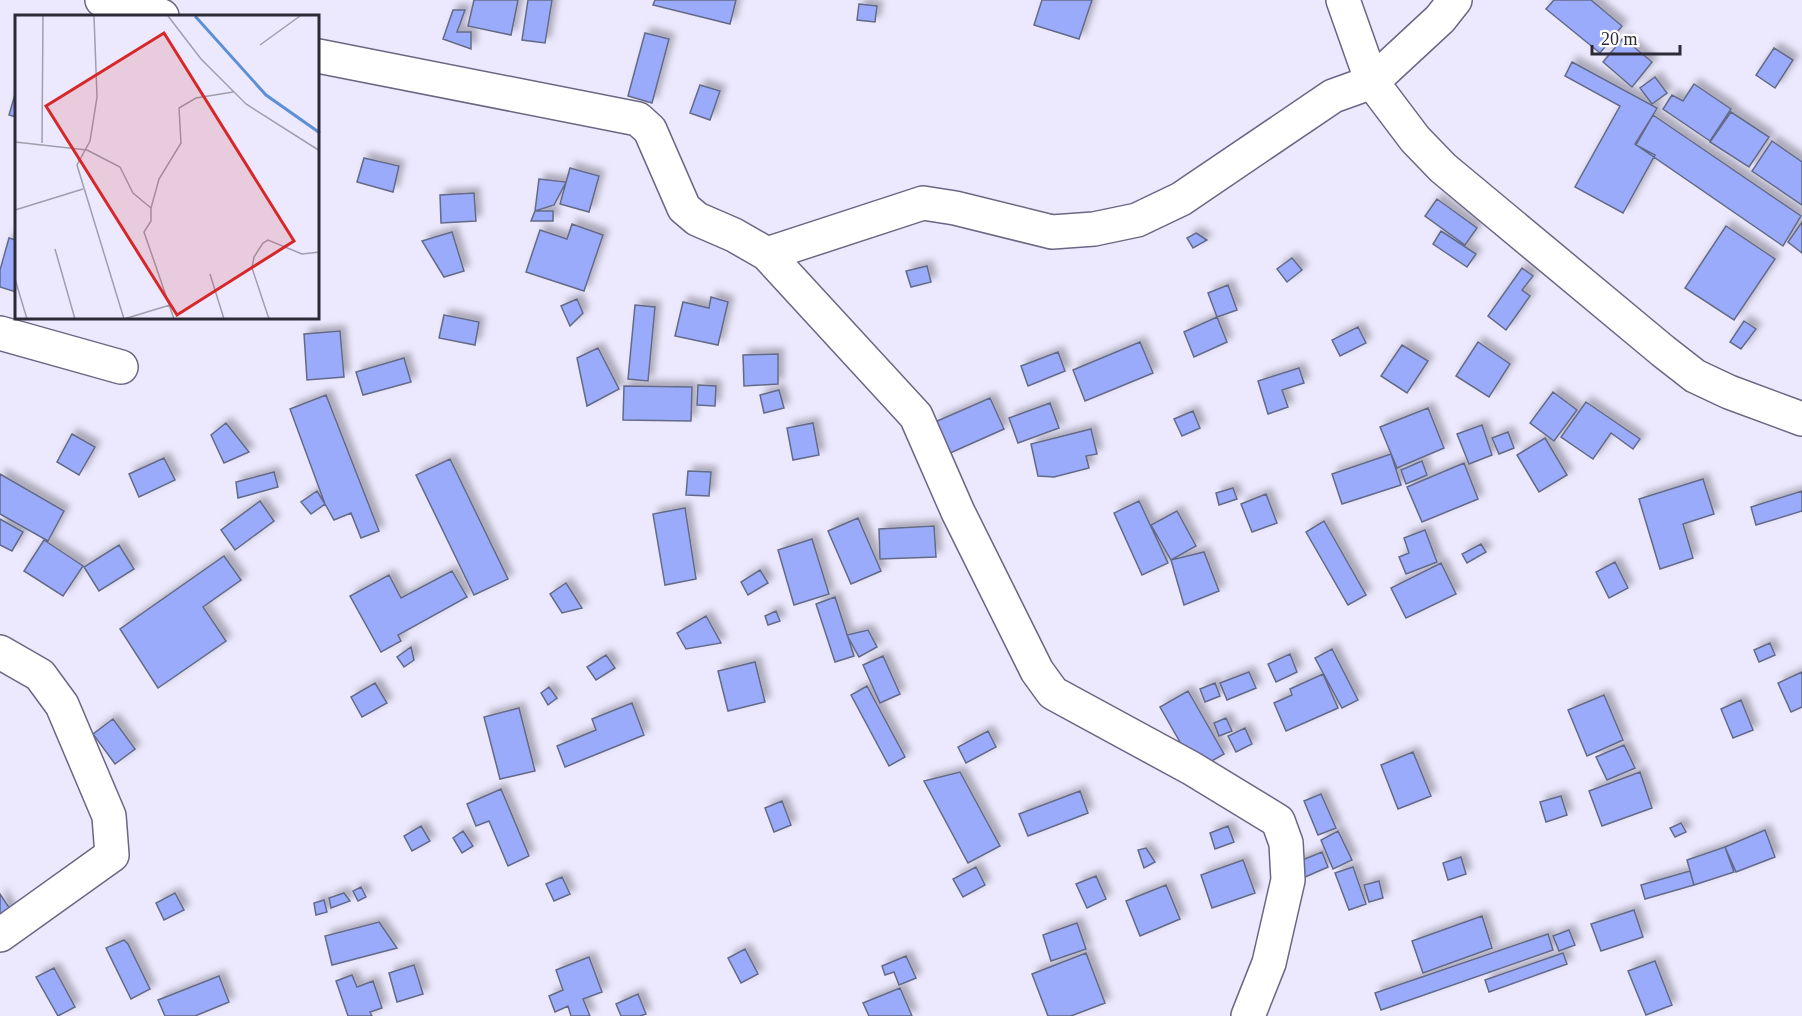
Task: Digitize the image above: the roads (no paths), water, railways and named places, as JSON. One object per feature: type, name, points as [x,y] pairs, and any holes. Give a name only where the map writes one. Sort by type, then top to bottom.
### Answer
[{"type":"street","points":[[102,0],[158,15]]},
{"type":"street","points":[[1343,0],[1372,82],[1415,140],[1443,168],[1695,376],[1720,388],[1802,419]]},
{"type":"street","points":[[767,254],[923,203],[955,207],[1052,232],[1094,229],[1137,220],[1181,199],[1333,96],[1372,82],[1440,19],[1455,0]]},
{"type":"street","points":[[320,56],[638,119],[650,130],[684,208],[697,219],[734,235],[767,254],[916,416],[958,512],[1037,671],[1053,693],[1191,768],[1278,821],[1287,843],[1288,880],[1269,963],[1248,1016]]},
{"type":"street","points":[[0,333],[121,367]]},
{"type":"street","points":[[0,652],[40,675],[62,705],[110,816],[112,855],[0,935]]}]
